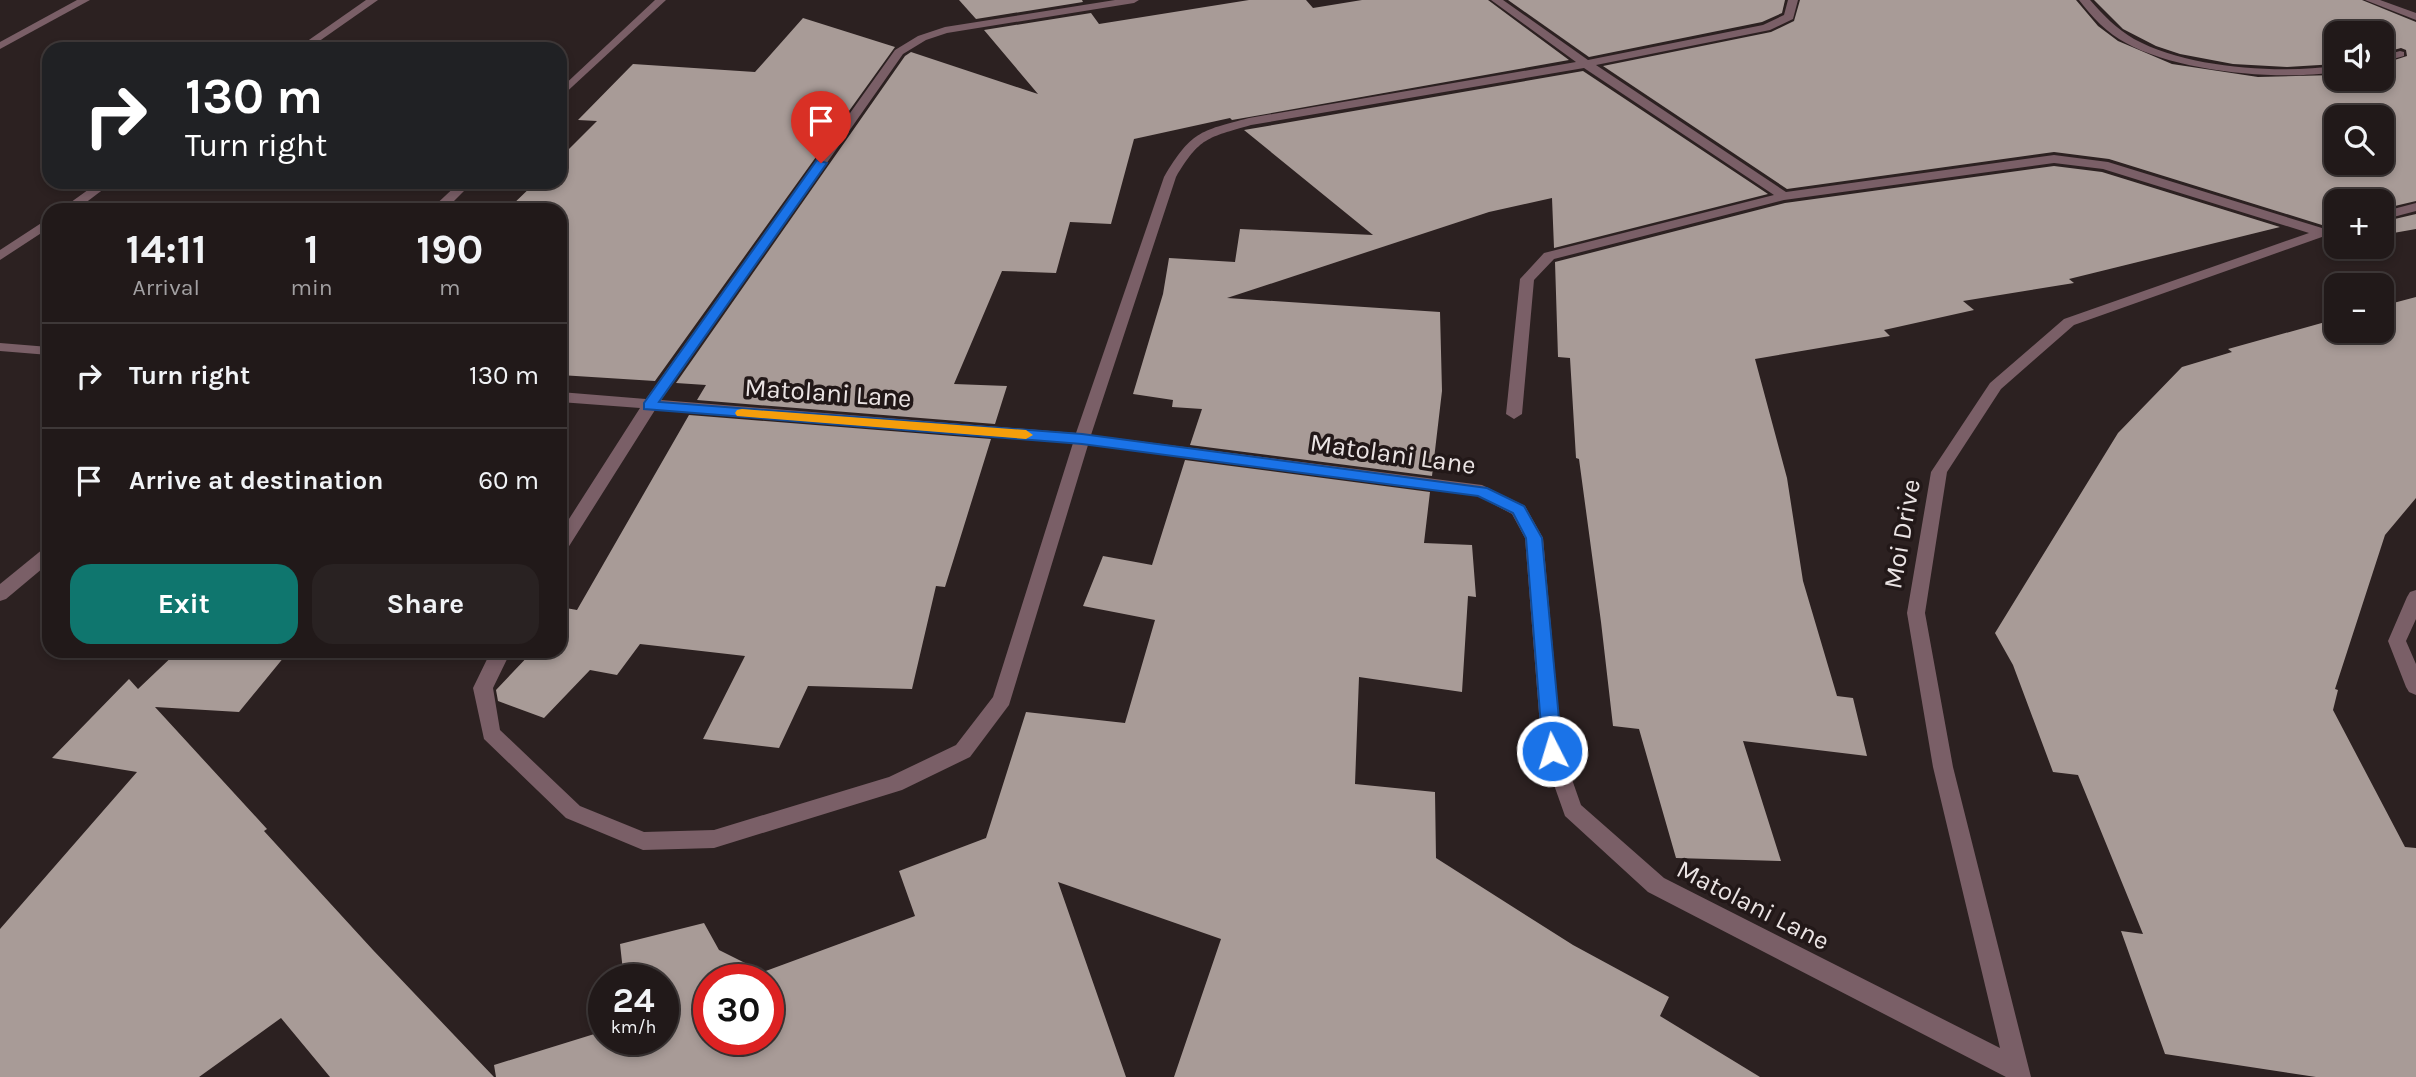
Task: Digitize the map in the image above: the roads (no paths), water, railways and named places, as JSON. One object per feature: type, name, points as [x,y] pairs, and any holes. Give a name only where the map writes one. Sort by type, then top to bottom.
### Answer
[{"type":"street","points":[[0,46],[85,0]]},
{"type":"street","points":[[311,42],[373,0]]},
{"type":"street","points":[[567,88],[661,0]]},
{"type":"street","points":[[567,536],[649,406],[900,52],[922,38],[945,30],[1134,0]]},
{"type":"street","points":[[1496,0],[1586,64],[1784,196]]},
{"type":"street","points":[[498,658],[483,688],[491,733],[573,812],[643,841],[714,839],[895,784],[963,751],[1002,700],[1082,439],[1170,177],[1188,147],[1208,134],[1249,122],[1586,64],[1766,28],[1789,17],[1793,0]]},
{"type":"street","points":[[2084,0],[2108,27],[2138,45],[2192,61],[2281,72],[2324,70]]},
{"type":"street","points":[[2370,0],[2416,17]]},
{"type":"street","points":[[2394,56],[2400,54]]},
{"type":"street","points":[[1514,414],[1527,279],[1549,256],[1784,196],[2054,159],[2104,165],[2324,229]]},
{"type":"street","points":[[77,203],[97,189]]},
{"type":"street","points":[[444,203],[460,189]]},
{"type":"street","points":[[2394,213],[2416,207]]},
{"type":"street","points":[[0,256],[42,227]]},
{"type":"street","name":"Moi Drive","points":[[2017,1073],[1944,767],[1916,613],[1939,472],[1995,386],[2069,322],[2324,231]]},
{"type":"street","points":[[0,347],[42,350]]},
{"type":"street","name":"Matolani Lane","points":[[567,398],[1082,439],[1482,491],[1519,510],[1534,538],[1552,751],[1572,810],[1656,886],[2017,1073]]},
{"type":"street","points":[[0,594],[42,558]]},
{"type":"street","points":[[2416,597],[2398,640],[2416,687]]}]
